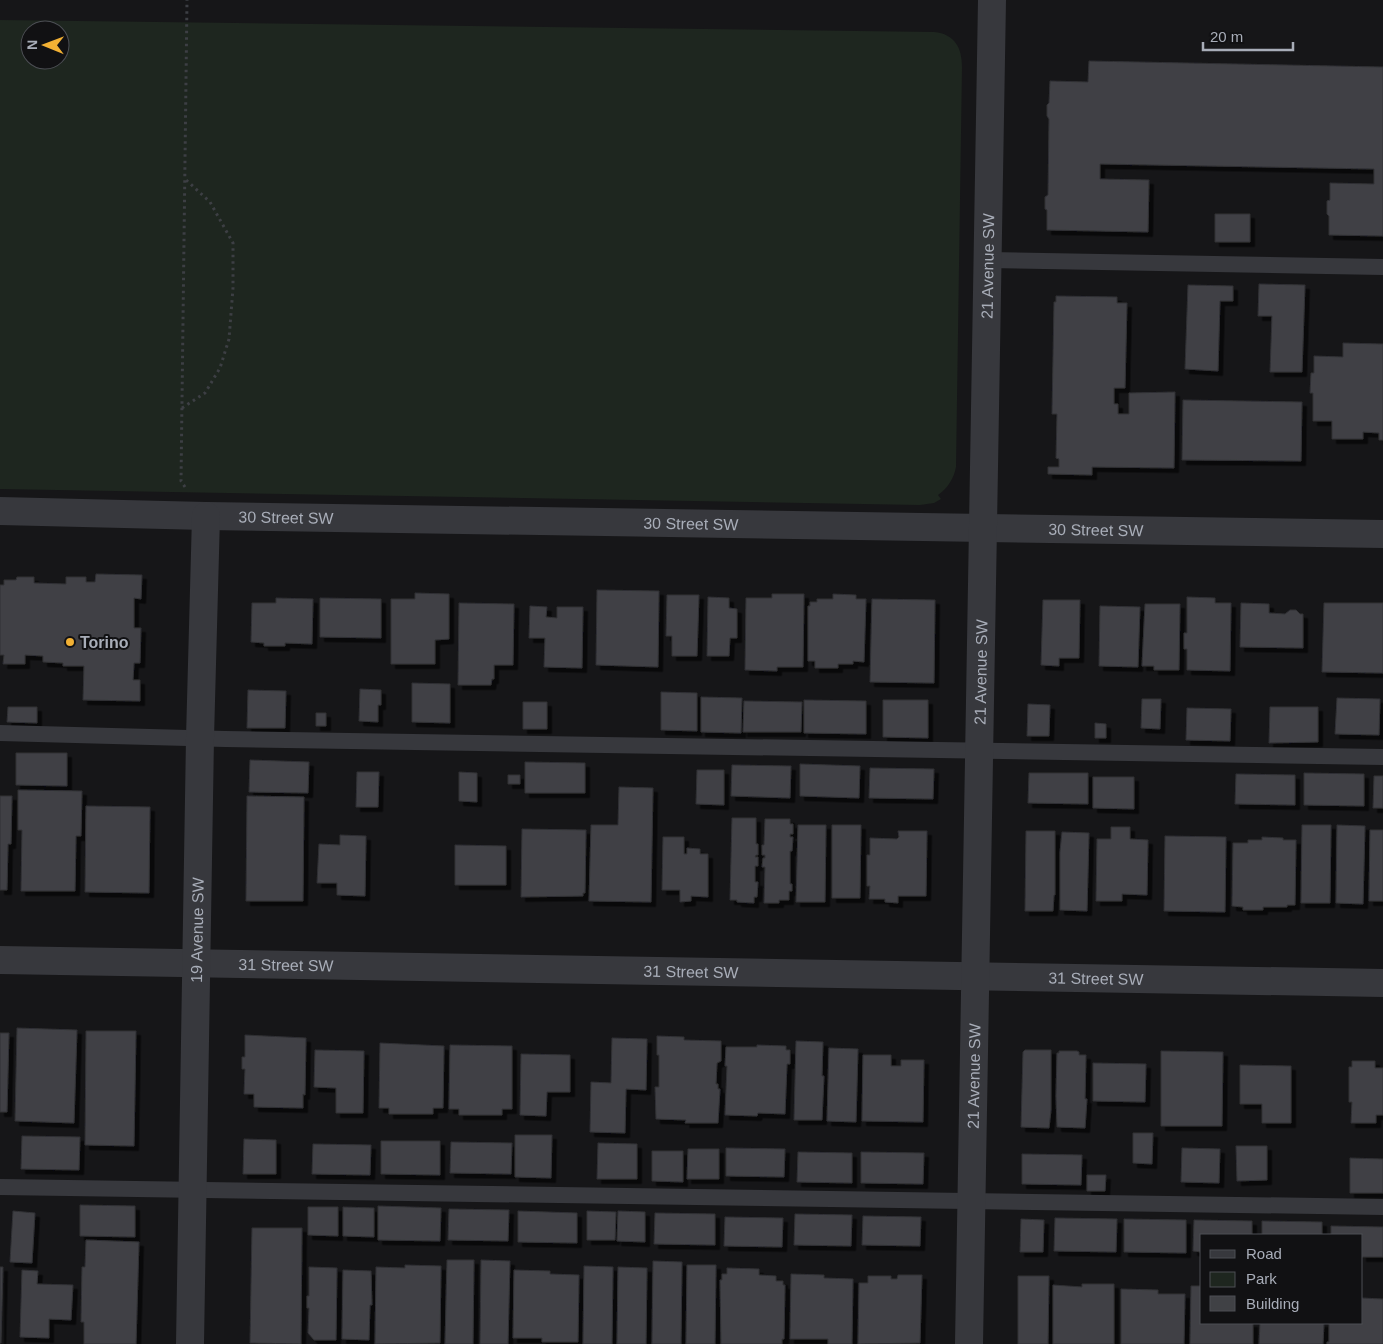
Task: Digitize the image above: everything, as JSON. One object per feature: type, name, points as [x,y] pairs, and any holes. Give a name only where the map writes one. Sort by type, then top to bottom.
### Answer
[{"type":"street","name":"21 Avenue SW","points":[[969,1344],[992,0]]},
{"type":"street","name":"30 Street SW","points":[[0,511],[206,516],[1383,534]]},
{"type":"street","name":"19 Avenue SW","points":[[190,1344],[200,738],[206,516]]},
{"type":"street","name":"31 Street SW","points":[[0,960],[1383,983]]},
{"type":"lane","points":[[988,260],[1383,267]]},
{"type":"lane","points":[[0,733],[200,738],[1383,757]]},
{"type":"lane","points":[[0,1187],[1383,1207]]},
{"type":"path","points":[[186,0],[181,481],[206,516]]},
{"type":"path","points":[[181,408],[205,393],[220,368],[229,339],[233,288],[233,243],[210,202],[184,178]]},
{"type":"green space","points":[[0,20],[20,20],[20,70],[70,70],[70,21],[934,32],[947,36],[956,43],[962,60],[956,467],[950,482],[938,495],[941,499],[934,503],[920,505],[0,489]]},
{"type":"building","points":[[1089,61],[1383,67],[1383,236],[1329,235],[1327,201],[1330,200],[1330,183],[1374,184],[1374,169],[1100,164],[1100,179],[1149,180],[1148,232],[1047,230],[1045,197],[1048,195],[1049,119],[1047,116],[1047,105],[1049,103],[1050,81],[1088,82]]},
{"type":"building","points":[[1215,214],[1250,214],[1250,242],[1215,242]]},
{"type":"building","points":[[1259,284],[1305,285],[1302,372],[1270,372],[1272,316],[1258,316]]},
{"type":"building","points":[[1188,285],[1233,286],[1233,301],[1220,301],[1218,371],[1185,369]]},
{"type":"building","points":[[1056,296],[1117,297],[1117,303],[1127,303],[1125,388],[1114,388],[1114,404],[1118,404],[1118,414],[1129,414],[1129,393],[1175,392],[1174,468],[1092,467],[1092,475],[1048,474],[1048,467],[1059,467],[1059,459],[1056,458],[1057,414],[1052,414],[1054,302],[1056,302]]},
{"type":"building","points":[[1343,343],[1383,344],[1383,440],[1379,440],[1379,433],[1363,432],[1363,439],[1332,439],[1332,421],[1313,421],[1313,393],[1310,393],[1311,373],[1314,373],[1314,356],[1343,357]]},
{"type":"building","points":[[1183,400],[1302,402],[1301,461],[1182,460]]},
{"type":"building","name":"Torino","points":[[96,574],[142,575],[141,599],[134,598],[134,628],[141,628],[140,663],[134,663],[133,680],[140,680],[140,701],[83,700],[84,666],[63,666],[63,663],[43,662],[43,656],[25,655],[25,664],[3,664],[4,655],[0,655],[0,585],[4,585],[4,580],[16,580],[17,577],[34,577],[34,583],[66,584],[66,577],[86,577],[86,582],[95,582]]},
{"type":"building","points":[[597,590],[659,591],[658,667],[596,665]]},
{"type":"building","points":[[415,593],[449,594],[449,639],[435,640],[435,664],[391,664],[391,599],[415,599]]},
{"type":"building","points":[[772,594],[804,594],[803,667],[777,667],[777,671],[745,670],[746,598],[772,598]]},
{"type":"building","points":[[833,594],[856,595],[856,599],[866,599],[864,662],[853,661],[853,664],[838,664],[838,668],[815,668],[815,661],[808,661],[808,606],[810,606],[810,602],[817,602],[817,599],[833,599]]},
{"type":"building","points":[[667,595],[699,595],[697,656],[672,656],[672,636],[666,636]]},
{"type":"building","points":[[708,597],[729,598],[729,608],[737,609],[737,638],[730,638],[729,656],[707,656]]},
{"type":"building","points":[[1187,597],[1215,598],[1215,603],[1231,603],[1230,671],[1187,670],[1187,649],[1184,649],[1184,633],[1187,633]]},
{"type":"building","points":[[276,598],[313,599],[312,644],[285,643],[285,646],[264,646],[264,643],[251,642],[252,603],[276,603]]},
{"type":"building","points":[[320,598],[381,599],[381,638],[320,637]]},
{"type":"building","points":[[872,599],[935,600],[934,683],[870,682]]},
{"type":"building","points":[[1043,600],[1080,600],[1079,658],[1059,658],[1059,666],[1041,665]]},
{"type":"building","points":[[459,603],[514,604],[513,665],[494,665],[494,679],[492,679],[491,685],[458,685]]},
{"type":"building","points":[[1241,603],[1269,604],[1269,613],[1285,614],[1290,610],[1296,610],[1303,614],[1303,648],[1240,647]]},
{"type":"building","points":[[1324,603],[1383,603],[1383,673],[1322,672]]},
{"type":"building","points":[[1145,604],[1180,604],[1179,670],[1154,670],[1154,666],[1142,666]]},
{"type":"building","points":[[530,606],[547,607],[546,617],[557,618],[557,607],[583,607],[582,668],[544,667],[545,638],[529,638]]},
{"type":"building","points":[[1100,606],[1140,607],[1138,667],[1099,666]]},
{"type":"building","points":[[412,683],[450,684],[450,723],[412,722]]},
{"type":"building","points":[[360,689],[381,690],[381,705],[378,705],[378,722],[359,721]]},
{"type":"building","points":[[248,690],[286,691],[285,728],[247,728]]},
{"type":"building","points":[[661,692],[697,693],[697,731],[661,730]]},
{"type":"building","points":[[701,697],[742,698],[741,733],[701,732]]},
{"type":"building","points":[[1337,698],[1380,699],[1379,735],[1335,734]]},
{"type":"building","points":[[1142,699],[1161,699],[1160,729],[1141,728]]},
{"type":"building","points":[[804,700],[866,701],[866,734],[804,733]]},
{"type":"building","points":[[883,700],[928,700],[928,738],[883,737]]},
{"type":"building","points":[[744,701],[802,702],[801,732],[743,732]]},
{"type":"building","points":[[523,702],[547,702],[547,729],[523,729]]},
{"type":"building","points":[[1028,704],[1050,705],[1049,736],[1027,736]]},
{"type":"building","points":[[8,707],[37,707],[37,723],[7,722]]},
{"type":"building","points":[[1270,707],[1318,707],[1318,742],[1269,743]]},
{"type":"building","points":[[1187,708],[1231,709],[1230,741],[1186,740]]},
{"type":"building","points":[[316,713],[326,713],[326,726],[316,726]]},
{"type":"building","points":[[1095,723],[1106,724],[1106,738],[1095,738]]},
{"type":"building","points":[[16,753],[67,753],[67,786],[16,785]]},
{"type":"building","points":[[250,760],[309,762],[308,793],[249,792]]},
{"type":"building","points":[[525,762],[585,763],[585,793],[525,793]]},
{"type":"building","points":[[800,764],[860,766],[859,798],[800,796]]},
{"type":"building","points":[[732,765],[791,766],[790,798],[731,796]]},
{"type":"building","points":[[870,768],[934,769],[933,799],[869,798]]},
{"type":"building","points":[[697,770],[724,770],[724,805],[696,804]]},
{"type":"building","points":[[357,772],[379,772],[378,807],[356,807]]},
{"type":"building","points":[[459,772],[477,773],[477,802],[459,801]]},
{"type":"building","points":[[1029,773],[1088,773],[1088,804],[1028,803]]},
{"type":"building","points":[[1304,773],[1364,774],[1364,806],[1304,805]]},
{"type":"building","points":[[1236,774],[1295,775],[1295,805],[1235,804]]},
{"type":"building","points":[[508,775],[520,775],[520,784],[508,784]]},
{"type":"building","points":[[1374,776],[1383,776],[1383,808],[1373,808]]},
{"type":"building","points":[[1093,777],[1134,777],[1134,809],[1093,808]]},
{"type":"building","points":[[619,787],[653,788],[651,902],[589,901],[591,825],[618,825]]},
{"type":"building","points":[[18,790],[82,791],[81,836],[76,836],[75,891],[21,891],[22,830],[18,830]]},
{"type":"building","points":[[0,796],[12,796],[11,844],[8,844],[7,890],[0,890]]},
{"type":"building","points":[[247,796],[304,797],[303,901],[246,901]]},
{"type":"building","points":[[86,806],[150,807],[149,893],[85,892]]},
{"type":"building","points":[[732,818],[756,818],[758,855],[755,857],[758,857],[758,866],[755,866],[755,882],[758,882],[757,897],[754,897],[754,903],[730,900]]},
{"type":"building","points":[[765,819],[790,819],[790,824],[793,824],[793,834],[790,834],[790,837],[793,837],[792,851],[790,851],[790,884],[792,884],[792,891],[789,891],[789,900],[779,900],[779,903],[764,903],[765,867],[762,867],[765,855],[762,855],[762,845],[764,845]]},
{"type":"building","points":[[798,825],[826,825],[825,902],[796,902]]},
{"type":"building","points":[[832,825],[861,825],[860,898],[832,898]]},
{"type":"building","points":[[1302,825],[1331,825],[1330,903],[1301,903]]},
{"type":"building","points":[[1337,825],[1365,826],[1363,904],[1336,903]]},
{"type":"building","points":[[1111,827],[1130,827],[1130,839],[1148,840],[1147,895],[1122,894],[1122,901],[1096,901],[1097,839],[1111,839]]},
{"type":"building","points":[[522,829],[586,830],[585,893],[583,893],[583,896],[521,897]]},
{"type":"building","points":[[1370,830],[1383,830],[1383,901],[1369,901]]},
{"type":"building","points":[[898,831],[927,831],[926,896],[898,896],[898,903],[885,902],[885,899],[869,899],[870,886],[867,886],[867,855],[870,855],[870,838],[897,839],[899,837]]},
{"type":"building","points":[[1026,831],[1055,831],[1055,895],[1053,911],[1025,911]]},
{"type":"building","points":[[1062,832],[1089,833],[1087,911],[1060,910]]},
{"type":"building","points":[[340,835],[366,836],[365,896],[337,895],[337,883],[317,883],[319,844],[340,845]]},
{"type":"building","points":[[1165,836],[1226,837],[1225,912],[1164,911]]},
{"type":"building","points":[[663,837],[684,837],[684,854],[687,854],[687,848],[700,849],[700,854],[708,854],[708,897],[691,896],[691,901],[680,902],[680,890],[662,890]]},
{"type":"building","points":[[1262,837],[1296,840],[1295,905],[1263,907],[1263,910],[1243,910],[1243,907],[1232,906],[1233,843],[1248,843],[1248,840],[1262,840]]},
{"type":"building","points":[[455,845],[506,846],[506,885],[455,885]]},
{"type":"building","points":[[17,1028],[77,1030],[74,1123],[15,1121]]},
{"type":"building","points":[[86,1031],[136,1031],[134,1146],[85,1145]]},
{"type":"building","points":[[0,1033],[9,1033],[7,1112],[0,1112]]},
{"type":"building","points":[[245,1035],[306,1038],[303,1108],[254,1107],[254,1094],[244,1094],[245,1069],[242,1069],[242,1057],[245,1057]]},
{"type":"building","points":[[657,1036],[684,1037],[684,1040],[721,1041],[721,1061],[717,1063],[716,1084],[718,1084],[718,1089],[720,1089],[718,1123],[685,1123],[686,1120],[656,1119],[655,1087],[659,1087]]},
{"type":"building","points":[[612,1038],[647,1039],[646,1090],[626,1089],[625,1133],[590,1132],[591,1082],[611,1083]]},
{"type":"building","points":[[796,1041],[823,1042],[822,1120],[794,1120]]},
{"type":"building","points":[[380,1043],[444,1046],[443,1108],[433,1108],[433,1114],[389,1114],[389,1108],[379,1108]]},
{"type":"building","points":[[450,1045],[512,1046],[512,1109],[502,1109],[502,1115],[459,1115],[459,1109],[449,1109]]},
{"type":"building","points":[[757,1045],[786,1046],[786,1050],[790,1050],[790,1064],[787,1064],[785,1114],[758,1113],[757,1116],[725,1115],[726,1047],[757,1047]]},
{"type":"building","points":[[829,1048],[858,1049],[856,1122],[827,1121]]},
{"type":"building","points":[[315,1050],[364,1051],[363,1113],[336,1113],[336,1088],[314,1087]]},
{"type":"building","points":[[1025,1050],[1051,1050],[1051,1110],[1049,1128],[1021,1127],[1023,1052]]},
{"type":"building","points":[[1059,1051],[1077,1051],[1079,1055],[1086,1055],[1085,1099],[1087,1099],[1085,1128],[1057,1127],[1057,1053]]},
{"type":"building","points":[[1161,1051],[1223,1052],[1222,1126],[1161,1126]]},
{"type":"building","points":[[521,1054],[570,1055],[570,1092],[547,1092],[546,1116],[520,1115]]},
{"type":"building","points":[[863,1055],[891,1055],[891,1066],[901,1066],[901,1060],[924,1060],[923,1122],[862,1121]]},
{"type":"building","points":[[1352,1061],[1375,1061],[1375,1068],[1383,1068],[1383,1115],[1376,1115],[1376,1123],[1351,1123],[1352,1102],[1349,1102],[1349,1067],[1352,1067]]},
{"type":"building","points":[[1093,1063],[1146,1064],[1145,1102],[1093,1101]]},
{"type":"building","points":[[1240,1065],[1291,1066],[1291,1123],[1262,1123],[1262,1104],[1240,1104]]},
{"type":"building","points":[[1133,1133],[1153,1133],[1152,1164],[1133,1163]]},
{"type":"building","points":[[515,1135],[552,1135],[551,1178],[515,1177]]},
{"type":"building","points":[[22,1136],[80,1137],[79,1170],[21,1169]]},
{"type":"building","points":[[244,1139],[276,1140],[276,1174],[243,1174]]},
{"type":"building","points":[[381,1141],[440,1141],[440,1175],[381,1174]]},
{"type":"building","points":[[451,1142],[512,1143],[511,1174],[450,1173]]},
{"type":"building","points":[[598,1143],[637,1144],[637,1179],[597,1179]]},
{"type":"building","points":[[313,1144],[371,1145],[370,1175],[312,1174]]},
{"type":"building","points":[[1236,1146],[1267,1146],[1267,1180],[1237,1181]]},
{"type":"building","points":[[726,1148],[785,1149],[784,1177],[726,1176]]},
{"type":"building","points":[[1182,1148],[1220,1149],[1219,1183],[1181,1182]]},
{"type":"building","points":[[688,1149],[719,1149],[719,1179],[687,1179]]},
{"type":"building","points":[[652,1151],[683,1151],[683,1182],[652,1181]]},
{"type":"building","points":[[798,1152],[852,1153],[852,1183],[797,1182]]},
{"type":"building","points":[[861,1152],[924,1153],[923,1184],[861,1183]]},
{"type":"building","points":[[1022,1154],[1082,1155],[1081,1185],[1022,1184]]},
{"type":"building","points":[[1350,1158],[1383,1159],[1383,1193],[1350,1193]]},
{"type":"building","points":[[1087,1175],[1106,1175],[1105,1191],[1087,1191]]},
{"type":"building","points":[[80,1205],[135,1206],[135,1237],[80,1236]]},
{"type":"building","points":[[378,1206],[441,1208],[440,1241],[378,1240]]},
{"type":"building","points":[[308,1207],[338,1207],[338,1236],[308,1235]]},
{"type":"building","points":[[343,1207],[374,1208],[374,1237],[343,1236]]},
{"type":"building","points":[[449,1209],[509,1210],[508,1241],[448,1240]]},
{"type":"building","points":[[13,1211],[35,1213],[32,1263],[10,1262]]},
{"type":"building","points":[[518,1211],[577,1213],[577,1243],[518,1242]]},
{"type":"building","points":[[587,1211],[616,1212],[615,1240],[587,1240]]},
{"type":"building","points":[[618,1211],[645,1212],[645,1242],[617,1241]]},
{"type":"building","points":[[655,1213],[715,1214],[715,1245],[654,1244]]},
{"type":"building","points":[[795,1214],[852,1215],[851,1246],[794,1245]]},
{"type":"building","points":[[863,1216],[921,1217],[920,1246],[862,1245]]},
{"type":"building","points":[[725,1217],[783,1218],[782,1247],[724,1246]]},
{"type":"building","points":[[1055,1218],[1117,1219],[1116,1252],[1054,1251]]},
{"type":"building","points":[[1021,1219],[1044,1220],[1043,1252],[1020,1252]]},
{"type":"building","points":[[1124,1219],[1186,1220],[1186,1253],[1124,1252]]},
{"type":"building","points":[[1194,1220],[1252,1221],[1252,1234],[1200,1234],[1200,1252],[1193,1251]]},
{"type":"building","points":[[1262,1221],[1322,1222],[1322,1234],[1262,1234]]},
{"type":"building","points":[[1331,1226],[1383,1227],[1383,1257],[1363,1257],[1363,1234],[1331,1234]]},
{"type":"building","points":[[252,1228],[302,1228],[301,1344],[250,1343]]},
{"type":"building","points":[[86,1240],[139,1242],[136,1344],[84,1344],[84,1322],[81,1322],[82,1267],[85,1267]]},
{"type":"building","points":[[447,1260],[474,1260],[473,1344],[445,1344]]},
{"type":"building","points":[[481,1260],[510,1261],[508,1344],[480,1344]]},
{"type":"building","points":[[653,1261],[682,1262],[681,1344],[652,1344]]},
{"type":"building","points":[[405,1265],[441,1266],[440,1343],[375,1344],[376,1267],[405,1268]]},
{"type":"building","points":[[687,1265],[716,1265],[715,1344],[686,1344]]},
{"type":"building","points":[[584,1266],[613,1267],[612,1344],[583,1344]]},
{"type":"building","points":[[0,1267],[3,1267],[1,1343],[0,1343]]},
{"type":"building","points":[[309,1267],[337,1268],[336,1340],[314,1340],[308,1333],[309,1308],[307,1308],[307,1296],[309,1296]]},
{"type":"building","points":[[618,1267],[647,1268],[646,1344],[617,1344]]},
{"type":"building","points":[[727,1268],[759,1269],[759,1275],[776,1276],[776,1281],[783,1281],[783,1285],[785,1285],[784,1339],[782,1339],[782,1344],[721,1344],[720,1280],[722,1280],[722,1274],[727,1274]]},
{"type":"building","points":[[22,1270],[38,1271],[37,1284],[73,1285],[71,1320],[49,1319],[49,1338],[20,1337]]},
{"type":"building","points":[[343,1270],[371,1271],[372,1305],[370,1305],[369,1340],[342,1339]]},
{"type":"building","points":[[514,1270],[550,1271],[550,1274],[579,1275],[578,1342],[542,1342],[542,1338],[513,1338]]},
{"type":"building","points":[[791,1274],[824,1275],[824,1278],[853,1279],[852,1344],[828,1344],[828,1339],[790,1339]]},
{"type":"building","points":[[898,1275],[922,1275],[920,1343],[858,1344],[859,1283],[868,1283],[868,1276],[891,1276],[891,1279],[897,1279]]},
{"type":"building","points":[[1018,1276],[1049,1276],[1048,1344],[1018,1344]]},
{"type":"building","points":[[1082,1284],[1114,1284],[1114,1344],[1053,1344],[1053,1285],[1082,1287]]},
{"type":"building","points":[[1191,1286],[1200,1286],[1200,1324],[1253,1324],[1253,1344],[1190,1344]]},
{"type":"building","points":[[1121,1289],[1158,1290],[1158,1294],[1185,1294],[1184,1344],[1121,1344]]},
{"type":"building","points":[[1363,1298],[1383,1299],[1383,1344],[1327,1344],[1329,1342],[1329,1324],[1363,1324]]},
{"type":"building","points":[[1260,1324],[1324,1324],[1323,1344],[1259,1344]]},
{"type":"place","name":"Torino","points":[[70,642]]}]
